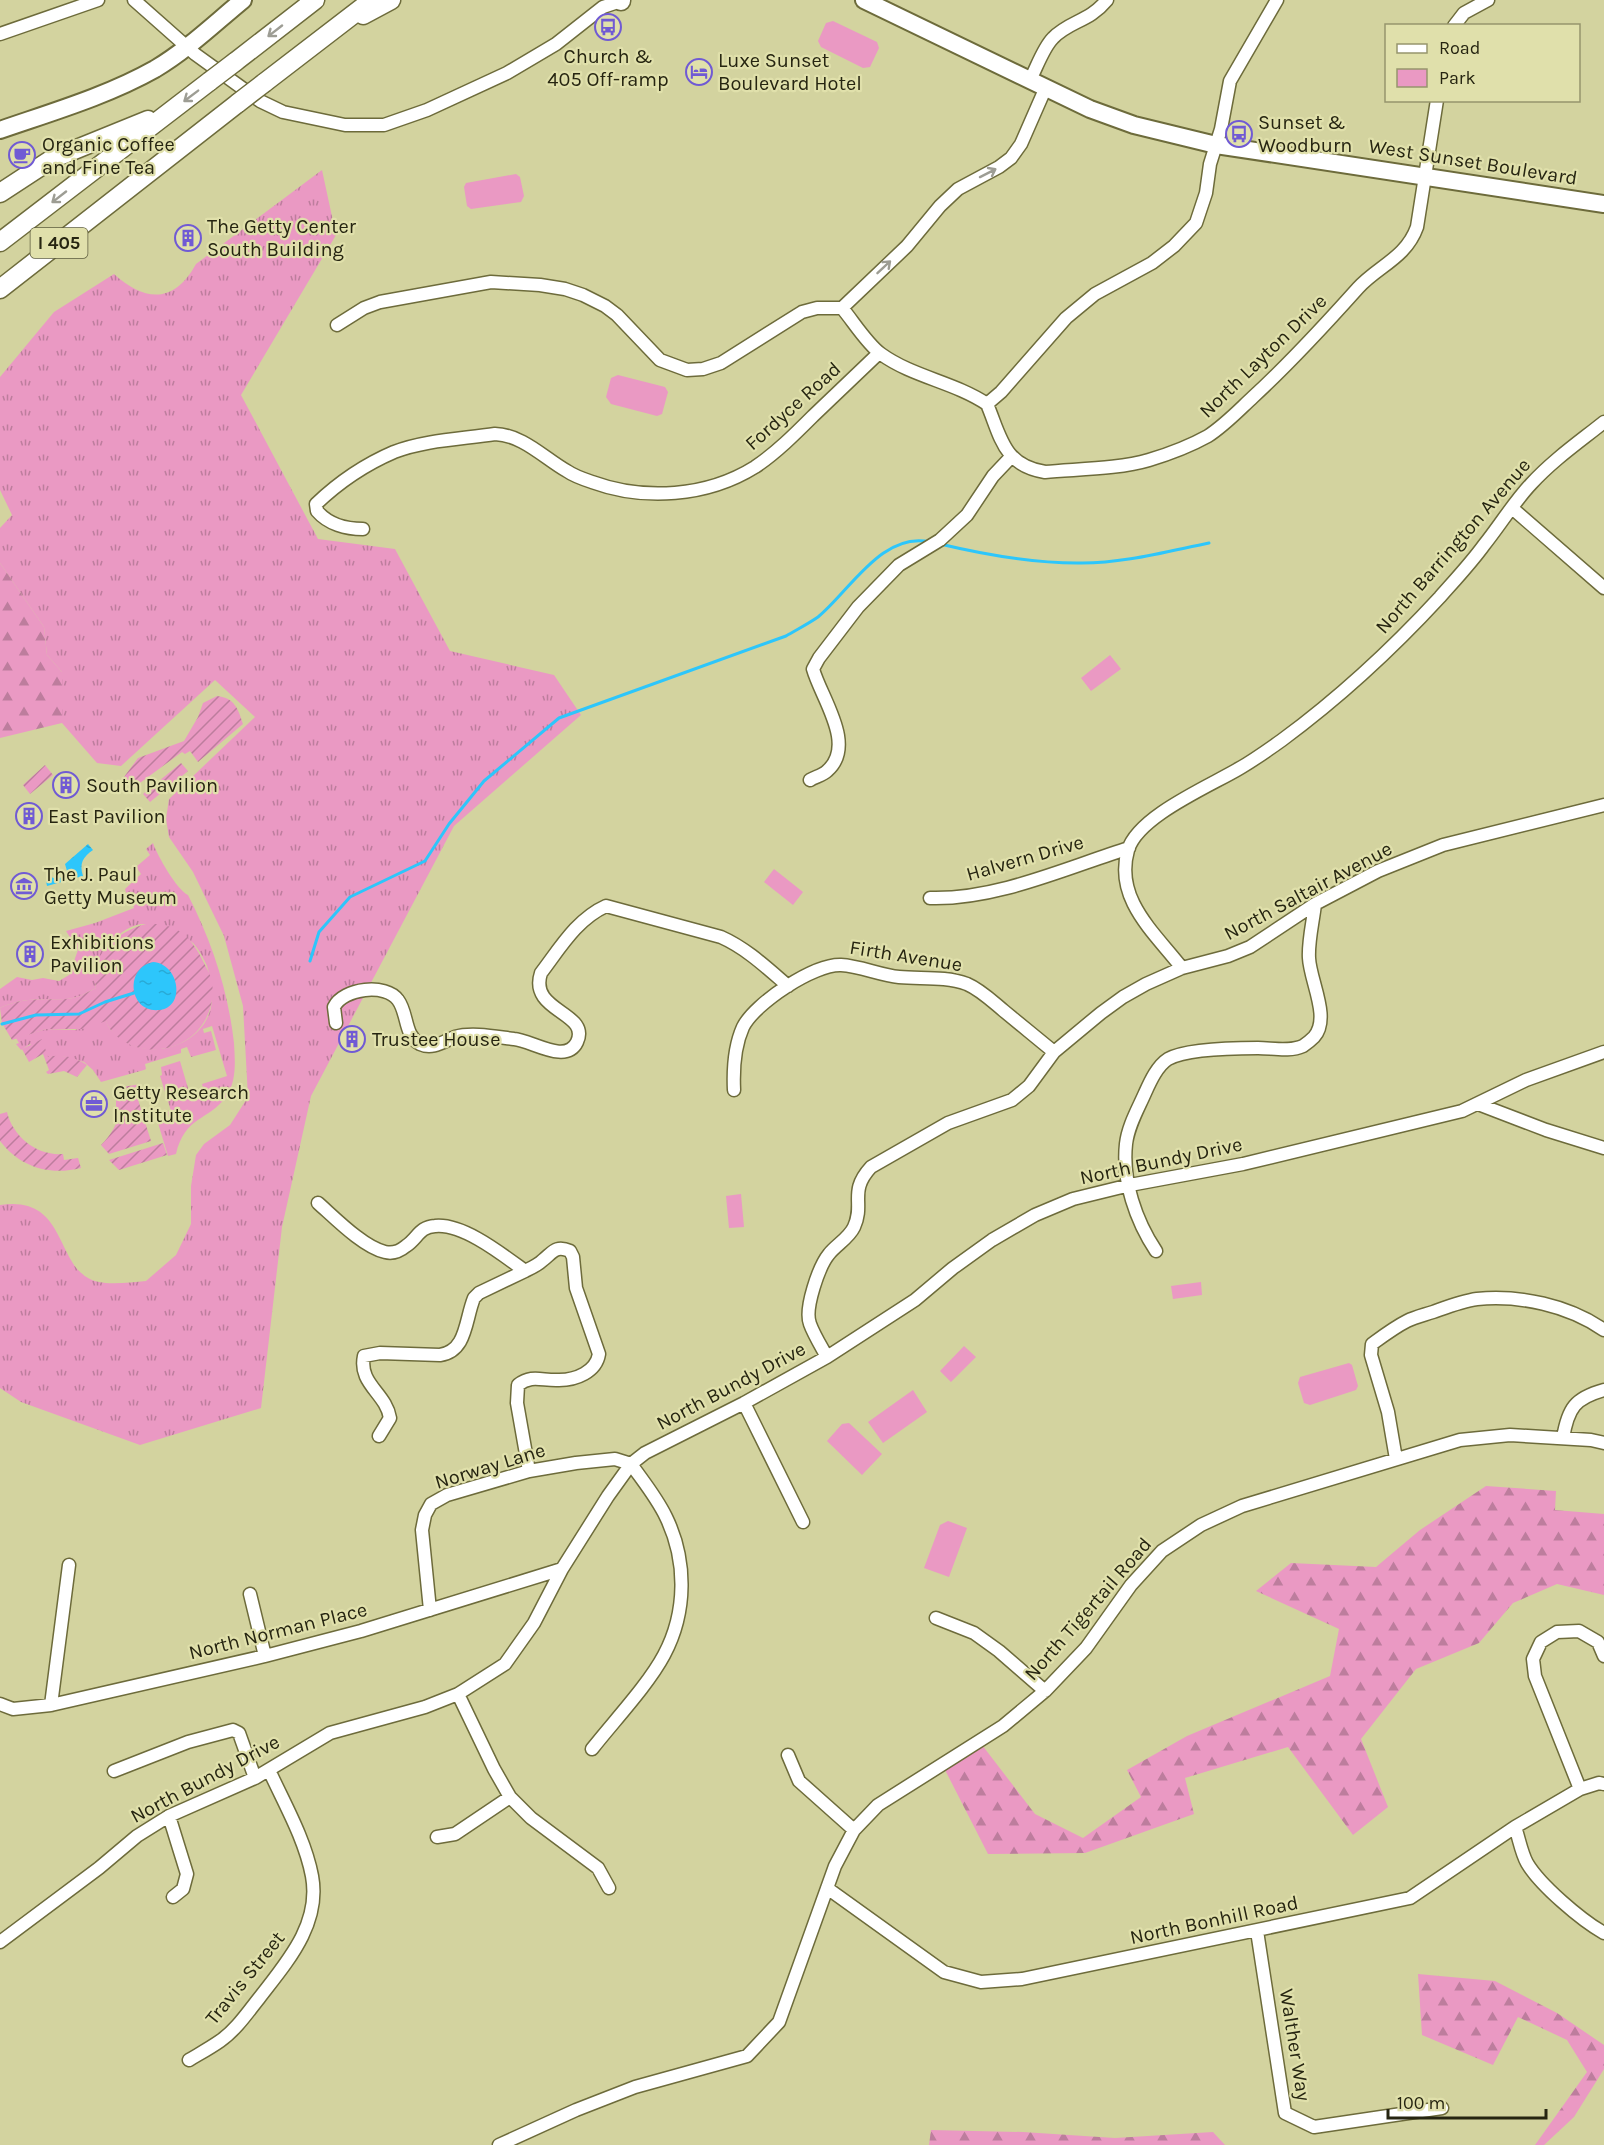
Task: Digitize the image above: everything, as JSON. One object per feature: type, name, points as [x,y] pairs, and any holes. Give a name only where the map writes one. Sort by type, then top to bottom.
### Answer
[{"type":"highway","name":"I 405","points":[[0,242],[315,0]]},
{"type":"highway","points":[[259,80],[353,0]]},
{"type":"highway","name":"I 405","points":[[0,289],[233,100],[372,0]]},
{"type":"highway","points":[[322,38],[391,0]]},
{"type":"highway","points":[[0,276],[233,100]]},
{"type":"highway","points":[[0,193],[52,159],[172,111]]},
{"type":"main road","points":[[0,130],[106,92],[157,68],[243,0]]},
{"type":"main road","name":"West Sunset Boulevard","points":[[864,0],[1090,109],[1134,125],[1216,145],[1604,204]]},
{"type":"street","points":[[0,34],[98,0]]},
{"type":"street","points":[[134,0],[186,46],[236,85],[273,108],[297,116],[345,125],[384,125],[427,110],[507,74],[556,44],[604,3],[621,0]]},
{"type":"street","points":[[1030,80],[1051,40],[1061,31],[1098,11],[1107,0]]},
{"type":"street","points":[[987,404],[1001,392],[1066,318],[1095,294],[1152,263],[1174,246],[1196,223],[1206,193],[1230,81],[1277,0]]},
{"type":"street","points":[[1456,24],[1464,13],[1488,0]]},
{"type":"street","points":[[337,325],[364,308],[380,302],[491,282],[540,285],[583,295],[605,306],[617,315],[660,360],[687,370],[704,369],[721,363],[802,312],[817,308],[842,308],[907,246],[940,206],[958,189],[1011,158],[1021,144],[1046,87]]},
{"type":"street","name":"North Layton Drive","points":[[1011,457],[1029,469],[1045,472],[1147,461],[1207,436],[1222,425],[1267,385],[1313,339],[1361,285],[1406,249],[1417,227],[1437,102]]},
{"type":"street","points":[[810,780],[826,772],[836,759],[839,747],[838,731],[817,685],[813,669],[819,658],[858,607],[899,565],[940,540],[967,515],[993,476],[1011,457],[999,439],[987,404],[972,394],[896,363],[879,353],[842,308]]},
{"type":"street","name":"Fordyce Road","points":[[363,529],[350,529],[328,520],[317,511],[316,504],[344,481],[395,452],[422,445],[495,434],[507,434],[518,439],[569,473],[593,483],[626,491],[655,494],[683,492],[714,485],[753,468],[782,447],[879,353]]},
{"type":"street","name":"North Barrington Avenue","points":[[1129,848],[1136,836],[1152,819],[1241,768],[1281,741],[1383,656],[1440,597],[1482,548],[1529,486],[1551,463],[1604,422]]},
{"type":"street","points":[[1512,508],[1604,588]]},
{"type":"street","name":"North Saltair Avenue","points":[[826,1357],[809,1323],[810,1302],[825,1259],[853,1229],[858,1217],[858,1188],[862,1177],[871,1167],[948,1123],[1012,1100],[1029,1086],[1054,1052],[1123,997],[1182,968],[1228,956],[1250,947],[1315,904],[1378,871],[1443,845],[1604,805]]},
{"type":"street","points":[[1129,848],[1125,869],[1126,884],[1132,905],[1182,968]]},
{"type":"street","name":"Halvern Drive","points":[[930,898],[952,898],[1013,885],[1129,848]]},
{"type":"street","points":[[1156,1251],[1145,1235],[1136,1215],[1125,1162],[1126,1142],[1133,1119],[1152,1078],[1167,1060],[1184,1054],[1217,1050],[1286,1049],[1302,1046],[1315,1035],[1320,1022],[1320,1006],[1310,975],[1309,955],[1315,904]]},
{"type":"street","points":[[336,1023],[334,1007],[342,997],[349,993],[386,992],[396,997],[402,1006],[408,1029],[419,1044],[430,1046],[465,1035],[514,1038],[560,1053],[570,1050],[576,1044],[579,1034],[576,1026],[545,1000],[539,991],[541,973],[577,927],[592,912],[606,906],[721,937],[734,943],[788,986]]},
{"type":"street","name":"Firth Avenue","points":[[734,1090],[733,1065],[744,1025],[758,1009],[788,986],[810,973],[826,967],[841,965],[884,975],[949,979],[969,985],[1054,1052]]},
{"type":"street","name":"North Bundy Drive","points":[[0,1942],[71,1890],[136,1836],[169,1816],[255,1778],[330,1733],[424,1707],[458,1694],[505,1664],[534,1623],[562,1569],[631,1464],[645,1453],[744,1403],[826,1357],[915,1300],[953,1268],[992,1240],[1035,1215],[1073,1199],[1130,1185],[1243,1164],[1462,1111],[1526,1080],[1604,1052]]},
{"type":"street","points":[[1478,1104],[1546,1130],[1604,1148]]},
{"type":"street","points":[[318,1203],[365,1241],[386,1252],[399,1251],[410,1244],[425,1227],[438,1225],[471,1235],[525,1271]]},
{"type":"street","points":[[379,1436],[390,1418],[389,1409],[364,1374],[364,1356],[380,1353],[450,1354],[461,1340],[474,1298],[479,1293],[540,1263],[556,1248],[564,1249],[570,1251],[573,1257],[576,1288],[599,1354],[597,1363],[590,1370],[574,1377],[558,1380],[535,1377],[518,1385],[517,1403],[529,1471]]},
{"type":"street","points":[[1396,1459],[1388,1412],[1371,1355],[1372,1344],[1408,1320],[1475,1299],[1503,1299],[1537,1302],[1569,1312],[1604,1330]]},
{"type":"street","points":[[1563,1438],[1565,1422],[1574,1404],[1604,1390]]},
{"type":"street","points":[[744,1403],[803,1522]]},
{"type":"street","name":"North Tigertail Road","points":[[499,2145],[576,2110],[635,2087],[747,2056],[779,2022],[835,1866],[854,1830],[878,1805],[1003,1726],[1045,1691],[1086,1648],[1131,1585],[1162,1551],[1201,1525],[1242,1506],[1460,1440],[1510,1435],[1592,1440],[1604,1443]]},
{"type":"street","name":"Norway Lane","points":[[430,1610],[422,1530],[425,1515],[431,1504],[447,1495],[529,1471],[615,1459],[631,1464]]},
{"type":"street","points":[[592,1749],[665,1654],[680,1608],[682,1580],[677,1547],[666,1517],[631,1464]]},
{"type":"street","points":[[51,1706],[69,1565]]},
{"type":"street","name":"North Norman Place","points":[[0,1704],[13,1709],[51,1706],[265,1656],[361,1631],[562,1569]]},
{"type":"street","points":[[250,1593],[265,1656]]},
{"type":"street","points":[[936,1618],[974,1633],[999,1651],[1045,1691]]},
{"type":"street","points":[[1580,1790],[1535,1676],[1533,1659],[1541,1642],[1557,1632],[1579,1631],[1598,1642],[1604,1656]]},
{"type":"street","points":[[458,1694],[510,1797],[531,1818],[598,1868],[609,1888]]},
{"type":"street","points":[[114,1771],[188,1742],[233,1730],[239,1733],[255,1778]]},
{"type":"street","points":[[788,1755],[799,1781],[854,1830]]},
{"type":"street","name":"Travis Street","points":[[189,2060],[221,2040],[241,2021],[291,1957],[302,1939],[309,1920],[314,1897],[312,1876],[305,1850],[269,1770]]},
{"type":"street","name":"North Bonhill Road","points":[[827,1888],[944,1972],[981,1982],[1022,1979],[1410,1898],[1515,1827],[1580,1790],[1599,1783],[1604,1785]]},
{"type":"street","points":[[436,1837],[455,1834],[510,1797]]},
{"type":"street","points":[[169,1816],[187,1874],[183,1889],[173,1897]]},
{"type":"street","points":[[1515,1827],[1527,1862],[1553,1893],[1590,1925],[1604,1933]]},
{"type":"street","name":"Walther Way","points":[[1257,1931],[1285,2113],[1314,2127],[1442,2108]]},
{"type":"green space","points":[[833,21],[877,42],[879,48],[870,67],[863,68],[821,47],[818,41],[826,23]]},
{"type":"green space","points":[[322,170],[336,235],[241,395],[318,539],[395,549],[450,651],[554,675],[581,715],[454,826],[311,1096],[282,1227],[261,1408],[140,1445],[21,1402],[0,1388],[0,1205],[23,1205],[39,1211],[50,1222],[74,1265],[84,1276],[99,1282],[146,1281],[176,1255],[191,1224],[191,1186],[196,1155],[204,1144],[230,1125],[248,1097],[243,1006],[224,936],[193,872],[169,837],[166,819],[169,799],[255,717],[215,680],[121,766],[97,763],[62,723],[62,672],[47,655],[44,627],[0,563],[0,528],[12,515],[0,490],[0,377],[54,312],[114,274],[137,290],[148,294],[169,292],[187,277],[196,264]]},
{"type":"green space","points":[[516,174],[520,177],[524,196],[521,202],[471,209],[467,206],[464,187],[466,183]]},
{"type":"green space","points":[[618,375],[665,387],[668,392],[662,414],[657,416],[611,404],[606,397],[611,378]]},
{"type":"green space","points":[[0,563],[44,627],[47,655],[62,672],[62,723],[0,738]]},
{"type":"green space","points":[[1110,655],[1121,669],[1091,691],[1081,678]]},
{"type":"green space","points":[[217,696],[232,702],[243,724],[198,762],[190,751],[185,754],[182,752],[133,788],[124,777],[138,758],[184,741],[203,703]]},
{"type":"green space","points":[[181,763],[188,771],[150,802],[143,794]]},
{"type":"green space","points":[[45,765],[53,775],[30,794],[23,785]]},
{"type":"green space","points":[[153,843],[173,880],[188,895],[218,967],[228,1004],[235,1064],[234,1078],[226,1097],[185,1132],[176,1154],[168,1156],[158,1123],[170,1120],[167,1112],[171,1111],[160,1076],[162,1075],[161,1067],[180,1061],[190,1095],[204,1091],[202,1084],[227,1076],[212,1026],[203,1029],[204,1033],[211,1031],[216,1050],[191,1057],[187,1047],[181,1049],[181,1053],[145,1064],[146,1069],[144,1070],[101,1082],[84,1062],[63,1056],[48,1057],[30,1044],[21,1050],[16,1044],[19,1043],[16,1038],[46,1029],[75,1030],[106,1020],[109,1028],[120,1038],[145,1049],[172,1047],[184,1041],[195,1034],[204,1023],[211,1004],[208,968],[193,943],[156,926],[136,925],[116,937],[108,946],[97,968],[96,988],[73,998],[24,1001],[0,1008],[0,989],[17,977],[59,981],[69,975],[78,950],[66,931],[134,908],[132,901],[129,902],[125,889],[141,874],[136,867],[150,855],[146,849]]},
{"type":"green space","points":[[774,869],[803,892],[793,905],[764,882]]},
{"type":"green space","points":[[146,924],[164,925],[179,931],[191,942],[209,972],[212,997],[209,1011],[203,1024],[194,1034],[170,1047],[140,1048],[119,1038],[106,1021],[83,1029],[46,1029],[12,1040],[2,1023],[0,1008],[24,1001],[73,998],[96,988],[96,965],[107,947],[125,932]]},
{"type":"green space","points":[[42,1039],[48,1057],[68,1057],[87,1065],[77,1077],[64,1071],[48,1074],[46,1072],[49,1070],[43,1054],[29,1062],[22,1049]]},
{"type":"green space","points":[[141,1084],[142,1088],[135,1090],[151,1141],[109,1154],[101,1145],[113,1129],[119,1115],[120,1110],[116,1109],[116,1088]]},
{"type":"green space","points":[[7,1112],[20,1137],[44,1152],[63,1154],[64,1160],[78,1158],[81,1168],[47,1170],[26,1163],[17,1157],[0,1141],[0,1114]]},
{"type":"green space","points":[[163,1143],[167,1155],[119,1170],[109,1160]]},
{"type":"green space","points":[[741,1194],[744,1227],[729,1228],[726,1196]]},
{"type":"green space","points":[[1201,1282],[1202,1295],[1173,1299],[1171,1286]]},
{"type":"green space","points":[[964,1346],[976,1357],[951,1382],[940,1371]]},
{"type":"green space","points":[[1349,1363],[1352,1365],[1358,1386],[1356,1390],[1310,1405],[1304,1403],[1298,1383],[1300,1377]]},
{"type":"green space","points":[[913,1390],[927,1412],[883,1443],[868,1422]]},
{"type":"green space","points":[[849,1423],[882,1454],[862,1475],[827,1441],[842,1424]]},
{"type":"green space","points":[[1486,1486],[1556,1491],[1555,1510],[1604,1514],[1604,1595],[1557,1584],[1513,1603],[1479,1643],[1416,1669],[1361,1739],[1388,1807],[1353,1835],[1288,1747],[1185,1778],[1194,1814],[1085,1853],[988,1854],[942,1764],[979,1741],[1035,1814],[1083,1838],[1141,1797],[1127,1770],[1187,1736],[1330,1676],[1339,1629],[1256,1591],[1291,1563],[1376,1567],[1420,1530]]},
{"type":"green space","points":[[948,1521],[967,1528],[949,1577],[924,1568],[940,1525]]},
{"type":"green space","points":[[1418,1974],[1495,1981],[1557,2013],[1604,2045],[1604,2069],[1574,2117],[1544,2145],[1535,2145],[1587,2072],[1567,2040],[1518,2017],[1493,2065],[1422,2035]]},
{"type":"green space","points":[[931,2130],[1023,2132],[1115,2138],[1213,2132],[1225,2145],[929,2145]]},
{"type":"water","points":[[88,844],[93,850],[83,861],[81,867],[83,876],[47,886],[46,881],[51,877],[56,879],[63,877],[67,871],[65,864]]},
{"type":"water","points":[[153,962],[169,970],[176,986],[173,1002],[168,1007],[159,1010],[141,1005],[134,989],[137,972]]},
{"type":"waterway","points":[[310,961],[319,932],[350,897],[425,861],[449,824],[484,781],[559,718],[786,636],[818,617],[882,554],[913,541],[930,542]]},
{"type":"waterway","points":[[940,544],[1008,557],[1094,563],[1160,554],[1209,543]]},
{"type":"waterway","points":[[2,1024],[36,1015],[79,1014],[105,1002],[134,993]]},
{"type":"place","name":"Church & 405 Off-ramp","points":[[608,27]]},
{"type":"place","name":"Luxe Sunset Boulevard Hotel","points":[[699,72]]},
{"type":"place","name":"Sunset & Woodburn","points":[[1239,134]]},
{"type":"place","name":"Organic Coffee and Fine Tea","points":[[22,155]]},
{"type":"place","name":"The Getty Center South Building","points":[[188,238]]},
{"type":"place","name":"South Pavilion","points":[[66,785]]},
{"type":"place","name":"East Pavilion","points":[[29,816]]},
{"type":"place","name":"The J. Paul Getty Museum","points":[[24,886]]},
{"type":"place","name":"Exhibitions Pavilion","points":[[30,954]]},
{"type":"place","name":"Trustee House","points":[[352,1039]]},
{"type":"place","name":"Getty Research Institute","points":[[94,1104]]}]
